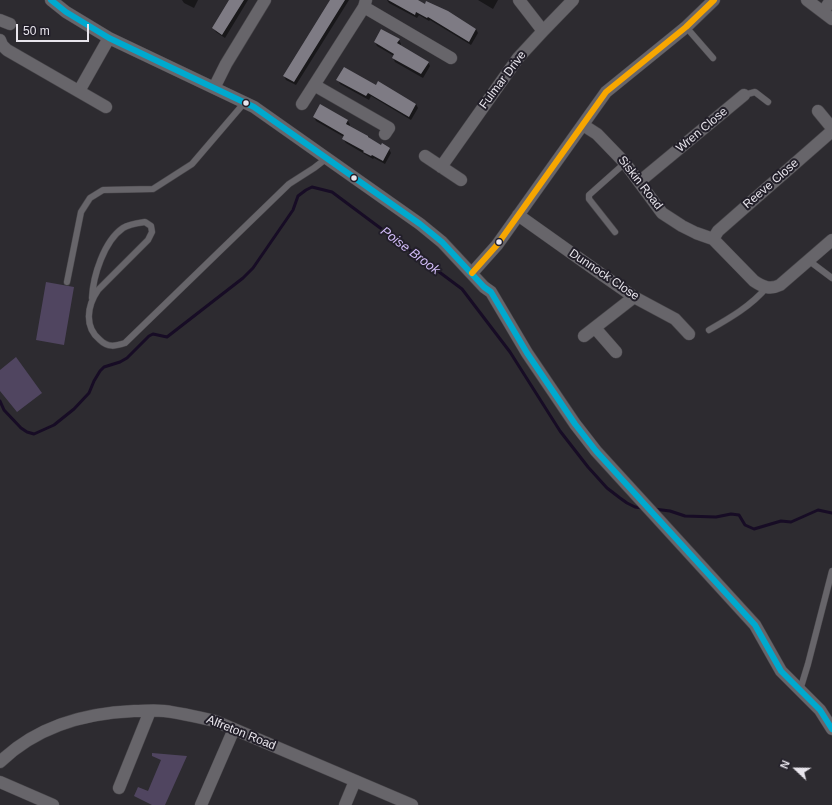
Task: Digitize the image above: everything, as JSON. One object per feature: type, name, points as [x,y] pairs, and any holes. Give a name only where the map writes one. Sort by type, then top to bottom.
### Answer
[{"type":"street","points":[[51,0],[66,12],[109,38],[245,102],[420,224],[442,242],[472,273],[484,287],[491,300],[501,310],[527,354],[575,424],[596,451],[755,625],[781,671],[820,710],[832,729]]},
{"type":"street","points":[[214,88],[226,64],[265,0]]},
{"type":"street","points":[[519,0],[543,31]]},
{"type":"street","name":"Fulmar Drive","points":[[441,167],[518,58],[573,0]]},
{"type":"street","points":[[472,273],[497,245],[606,92],[686,27],[714,0]]},
{"type":"street","points":[[807,0],[827,16],[832,0]]},
{"type":"street","points":[[302,104],[365,3],[451,58]]},
{"type":"street","points":[[79,91],[109,38]]},
{"type":"street","points":[[0,40],[2,45],[7,50],[106,107]]},
{"type":"street","points":[[314,85],[389,128]]},
{"type":"street","name":"Wren Close","points":[[639,182],[744,95]]},
{"type":"street","points":[[818,111],[832,128]]},
{"type":"street","name":"Siskin Road","points":[[583,125],[597,134],[625,163],[662,213],[682,226],[713,240],[754,281],[766,287]]},
{"type":"street","name":"Reeve Close","points":[[713,240],[718,231],[832,131]]},
{"type":"street","points":[[424,156],[461,180]]},
{"type":"street","name":"Dunnock Close","points":[[518,215],[634,297],[675,319],[689,334]]},
{"type":"street","points":[[766,287],[775,288],[832,240]]},
{"type":"street","points":[[584,336],[634,297]]},
{"type":"street","points":[[595,328],[616,352]]},
{"type":"street","points":[[119,788],[150,711]]},
{"type":"street","name":"Alfreton Road","points":[[0,762],[33,737],[68,722],[88,716],[106,713],[163,711],[215,721],[412,805]]},
{"type":"street","points":[[201,805],[234,729]]},
{"type":"street","points":[[345,805],[355,781]]},
{"type":"street","points":[[0,782],[24,800],[53,805]]},
{"type":"lane","points":[[686,27],[713,58]]},
{"type":"lane","name":"Wren Close","points":[[744,95],[755,92],[768,102]]},
{"type":"lane","points":[[67,282],[81,212],[90,198],[103,190],[153,189],[192,164],[245,102]]},
{"type":"lane","points":[[92,298],[98,290],[148,240],[152,232],[151,226],[145,222],[134,224],[124,228],[116,235],[108,246],[97,268],[92,288],[92,298],[88,315],[90,328],[94,336],[104,344],[115,346],[125,343],[289,184],[327,158]]},
{"type":"lane","points":[[615,232],[589,199],[589,195],[625,163]]},
{"type":"lane","points":[[808,260],[832,278]]},
{"type":"lane","points":[[709,330],[738,314],[760,295],[766,287]]},
{"type":"lane","points":[[800,690],[832,571]]},
{"type":"shaded area","points":[[46,282],[74,287],[64,345],[36,340]]},
{"type":"shaded area","points":[[16,357],[42,393],[17,412],[0,391],[0,370]]},
{"type":"shaded area","points":[[152,753],[187,756],[165,805],[152,805],[134,796],[138,787],[148,791],[161,760],[152,756]]},
{"type":"building","points":[[229,0],[244,0],[222,35],[212,28]]},
{"type":"building","points":[[330,0],[345,0],[294,82],[283,76]]},
{"type":"building","points":[[388,0],[418,0],[425,4],[426,1],[448,11],[476,29],[469,42],[428,17],[427,18],[416,12],[415,15]]},
{"type":"building","points":[[381,29],[400,39],[397,43],[429,62],[421,74],[392,58],[394,54],[374,42]]},
{"type":"building","points":[[344,67],[376,85],[378,81],[416,104],[409,117],[368,93],[366,96],[336,80]]},
{"type":"building","points":[[320,104],[348,120],[346,124],[381,145],[382,143],[390,148],[383,161],[363,152],[364,151],[342,139],[344,135],[313,117]]},
{"type":"waterway","name":"Poise Brook","points":[[0,401],[4,410],[21,428],[27,432],[34,434],[54,425],[74,409],[89,393],[94,381],[104,367],[127,358],[149,336],[153,334],[167,337],[243,278],[253,268],[293,210],[298,196],[312,187],[332,192],[462,289],[510,352],[560,431],[588,467],[607,488],[620,498],[635,507],[642,508]]},
{"type":"waterway","name":"Poise Brook","points":[[654,509],[670,511],[685,516],[716,517],[731,514],[739,515],[745,525],[754,529],[781,521],[791,522],[818,510],[832,513]]},
{"type":"transit line","points":[[51,0],[66,12],[109,38],[254,107],[420,224],[442,242],[484,287],[491,292],[527,353],[575,424],[596,451],[755,625],[781,671],[820,710],[832,729]]},
{"type":"transit line","points":[[472,273],[497,245],[606,92],[686,27],[714,0]]}]
